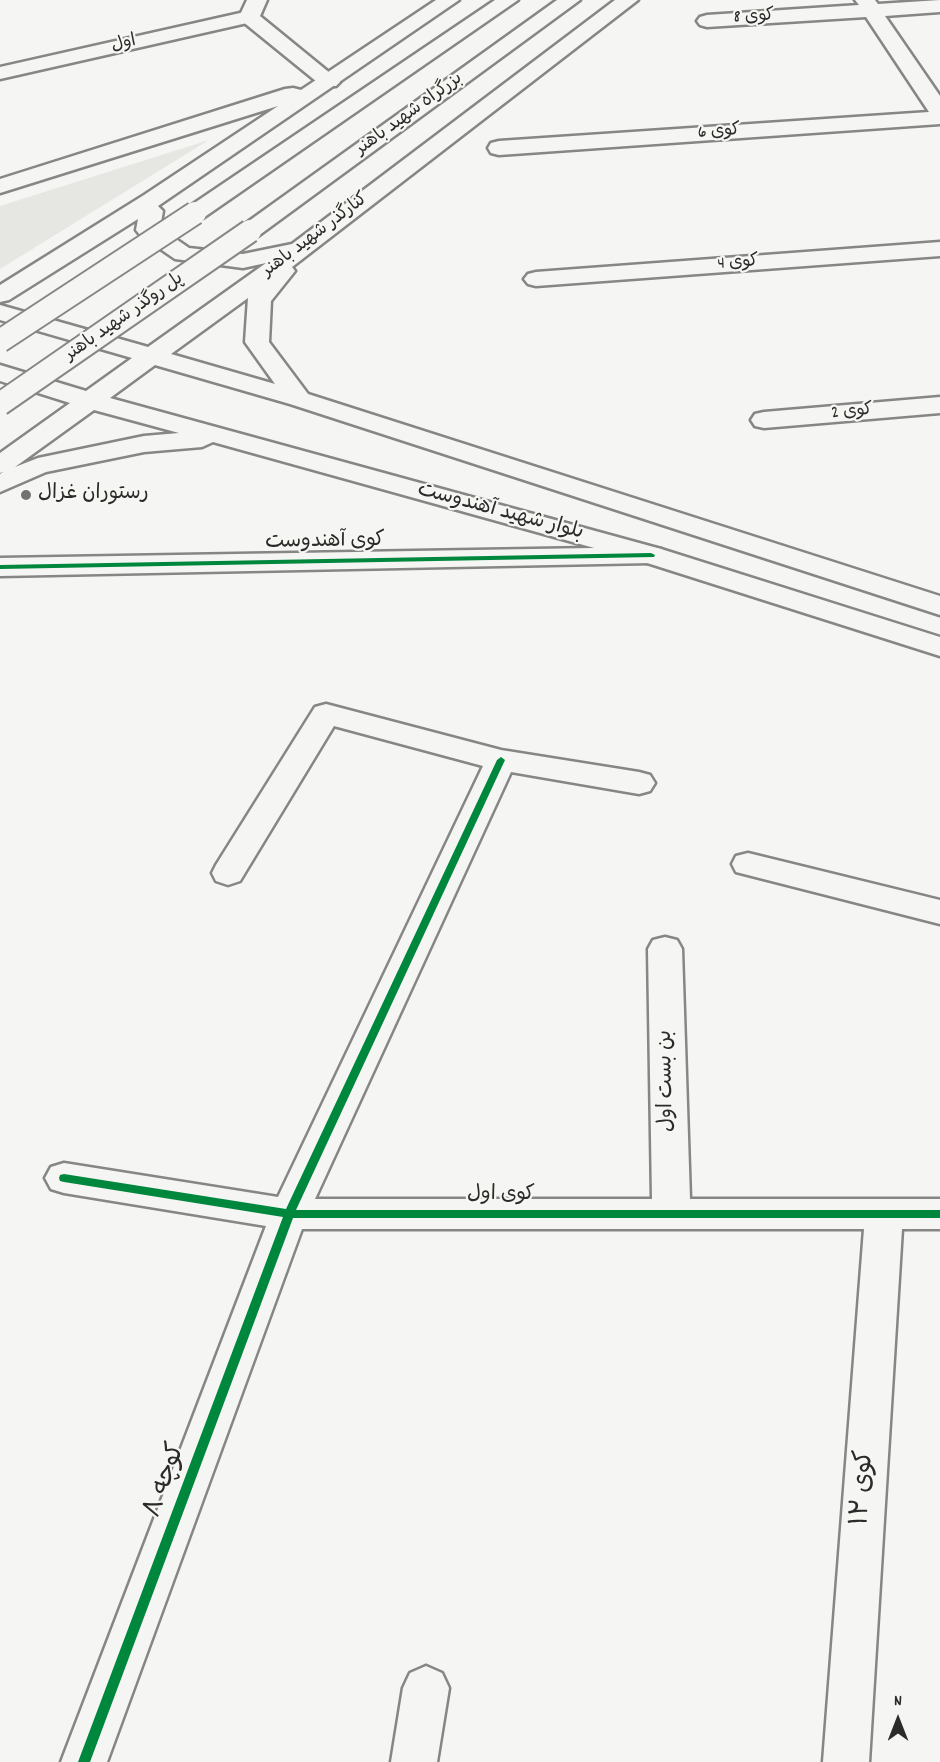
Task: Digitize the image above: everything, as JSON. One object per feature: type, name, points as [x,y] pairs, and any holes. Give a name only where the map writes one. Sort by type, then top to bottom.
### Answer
[{"type":"main road","points":[[0,295],[152,200],[449,0]]},
{"type":"main road","name":"بزرگراه شهید باهنر","points":[[0,341],[195,213],[508,0]]},
{"type":"main road","name":"بزرگراه شهید باهنر","points":[[250,231],[570,0]]},
{"type":"main road","name":"کنارگذر شهید باهنر","points":[[0,465],[301,249],[627,0]]},
{"type":"main road","points":[[869,6],[940,112]]},
{"type":"main road","name":"کوی 8","points":[[707,21],[869,6],[940,6]]},
{"type":"main road","points":[[253,8],[329,82]]},
{"type":"main road","name":"اول","points":[[0,74],[253,8]]},
{"type":"main road","points":[[0,186],[329,82]]},
{"type":"main road","name":"کوی 6","points":[[499,148],[940,118]]},
{"type":"main road","points":[[152,200],[148,230],[183,254],[243,261],[301,249]]},
{"type":"main road","name":"پل روگذر شهید باهنر","points":[[0,405],[250,231]]},
{"type":"main road","points":[[299,399],[257,342],[259,300],[301,249]]},
{"type":"main road","name":"کوی 4","points":[[536,279],[940,249]]},
{"type":"main road","name":"بلوار شهید آهندوست","points":[[0,312],[299,399],[929,603]]},
{"type":"main road","name":"بلوار شهید آهندوست","points":[[0,373],[92,401],[651,555],[940,647]]},
{"type":"main road","name":"کوی 2","points":[[764,420],[940,405]]},
{"type":"main road","points":[[0,484],[38,466],[95,453],[144,444],[226,437]]},
{"type":"main road","name":"کوی آهندوست","points":[[0,567],[651,555]]},
{"type":"main road","points":[[896,634],[929,603]]},
{"type":"main road","points":[[228,873],[326,714],[501,760],[639,783]]},
{"type":"main road","name":"کوچه ۸","points":[[84,1762],[288,1214],[501,760]]},
{"type":"main road","points":[[748,864],[940,912]]},
{"type":"main road","name":"بن بست اول","points":[[665,949],[671,1214]]},
{"type":"main road","name":"کوی اول","points":[[64,1178],[288,1214],[940,1214]]},
{"type":"main road","name":"کوی ۱۲","points":[[846,1762],[884,1214]]},
{"type":"main road","points":[[414,1762],[426,1688]]},
{"type":"shaded area","points":[[209,140],[0,269],[0,206]]},
{"type":"cycle path","points":[[0,567],[651,555]]},
{"type":"cycle path","points":[[84,1762],[289,1214],[501,760]]},
{"type":"cycle path","points":[[64,1178],[289,1214],[940,1214]]},
{"type":"place","name":"رستوران غزال","points":[[26,495]]}]
